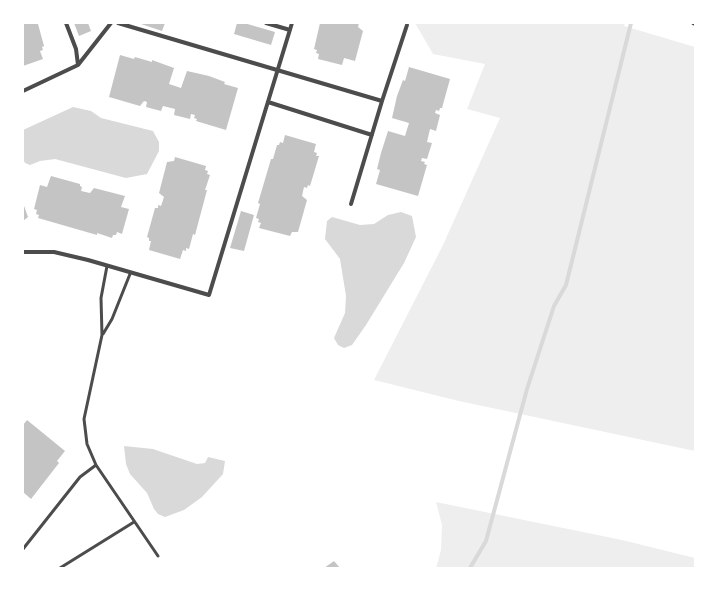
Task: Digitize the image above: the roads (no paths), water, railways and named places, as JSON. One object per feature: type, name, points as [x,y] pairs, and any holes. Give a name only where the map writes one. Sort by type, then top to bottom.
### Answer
[{"type":"street","points":[[66,23],[76,49],[78,65]]},
{"type":"street","points":[[23,91],[78,65],[111,23]]},
{"type":"street","points":[[118,23],[382,101]]},
{"type":"street","points":[[266,23],[290,30]]},
{"type":"street","points":[[23,252],[54,252],[209,295],[292,23]]},
{"type":"street","points":[[351,204],[407,25]]},
{"type":"street","points":[[268,102],[372,135]]},
{"type":"lane","points":[[107,266],[101,298],[102,335],[84,419],[87,444],[96,465],[158,556]]},
{"type":"lane","points":[[102,335],[112,319],[130,274]]},
{"type":"lane","points":[[23,549],[80,477],[96,465]]},
{"type":"lane","points":[[60,568],[134,522]]},
{"type":"waterway","points":[[470,568],[486,541],[527,389],[554,306],[566,285],[631,23]]}]
